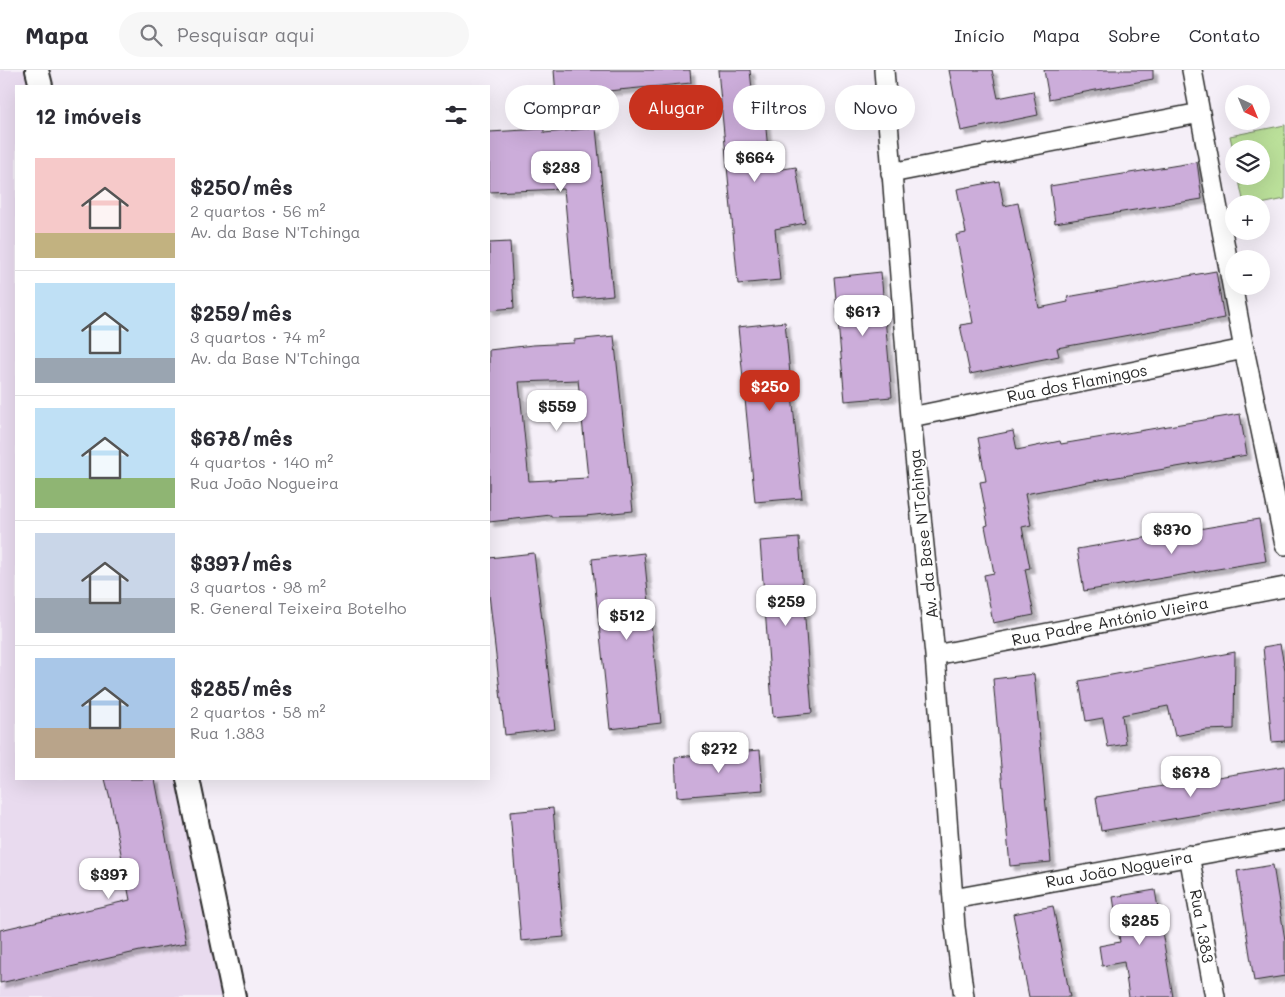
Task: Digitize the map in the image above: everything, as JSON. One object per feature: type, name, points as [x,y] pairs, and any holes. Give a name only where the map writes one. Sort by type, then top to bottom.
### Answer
[{"type":"street","points":[[37,70],[41,85]]},
{"type":"street","name":"Av. da Base N'Tchinga","points":[[884,70],[911,417],[935,655],[953,899],[964,997]]},
{"type":"street","points":[[1192,70],[1244,350],[1285,545]]},
{"type":"street","points":[[891,173],[1200,113]]},
{"type":"street","name":"Rua dos Flamingos","points":[[911,417],[1244,350]]},
{"type":"street","name":"Rua Padre António Vieira","points":[[935,655],[1285,587]]},
{"type":"street","points":[[188,780],[234,997]]},
{"type":"street","name":"Rua João Nogueira","points":[[953,899],[1285,839]]},
{"type":"street","name":"Rua 1.383","points":[[1189,856],[1215,997]]},
{"type":"shaded area","points":[[0,70],[36,70],[39,85],[15,85],[15,780],[179,780],[224,997],[0,997]]},
{"type":"green space","points":[[1285,125],[1285,199],[1270,202],[1270,195],[1242,195],[1240,185],[1270,185],[1270,140],[1231,140],[1230,136],[1270,130],[1270,128]]},
{"type":"building","points":[[554,70],[690,70],[691,83],[629,85],[629,89],[619,90],[619,85],[555,85]]},
{"type":"building","points":[[718,70],[750,70],[752,85],[733,85],[733,130],[766,130],[770,171],[796,167],[805,223],[775,229],[780,280],[738,284],[723,124],[723,85],[719,85]]},
{"type":"building","points":[[949,70],[992,70],[998,98],[1033,91],[1038,115],[961,131]]},
{"type":"building","points":[[1044,70],[1153,70],[1153,79],[1049,99]]},
{"type":"building","points":[[544,130],[544,133],[596,130],[613,295],[574,299],[564,189],[490,192],[490,132]]},
{"type":"building","points":[[1197,162],[1202,199],[1055,223],[1050,186]]},
{"type":"building","points":[[999,181],[1004,206],[1018,203],[1039,308],[1068,302],[1067,297],[1216,271],[1224,318],[1057,348],[1059,356],[970,374],[960,325],[973,323],[956,235],[966,233],[957,189]]},
{"type":"building","points":[[510,242],[514,308],[490,310],[490,243]]},
{"type":"building","points":[[881,272],[892,397],[845,401],[834,277]]},
{"type":"building","points":[[785,322],[802,498],[755,502],[738,327]]},
{"type":"building","points":[[614,336],[633,511],[585,516],[551,517],[551,515],[490,522],[490,350],[574,343],[574,340]],"holes":[[[578,380],[588,478],[529,481],[519,382]]]},
{"type":"building","points":[[1240,414],[1247,455],[1025,494],[1031,525],[1022,527],[1030,568],[1025,569],[1034,615],[993,623],[984,575],[994,573],[985,526],[988,525],[980,482],[986,481],[978,438],[1013,431],[1017,450],[1060,441],[1061,444]]},
{"type":"building","points":[[1259,519],[1266,561],[1084,591],[1077,549]]},
{"type":"building","points":[[799,538],[812,713],[773,717],[760,541]]},
{"type":"building","points":[[534,553],[555,729],[505,735],[490,603],[490,558]]},
{"type":"building","points":[[644,553],[661,723],[610,729],[592,559]]},
{"type":"building","points":[[1280,644],[1285,670],[1285,741],[1272,742],[1263,647]]},
{"type":"building","points":[[1235,652],[1234,729],[1205,730],[1175,736],[1168,706],[1122,715],[1126,744],[1108,747],[1103,718],[1086,721],[1079,681]]},
{"type":"building","points":[[1034,674],[1051,862],[1010,866],[993,679]]},
{"type":"building","points":[[760,750],[763,790],[677,797],[675,757]]},
{"type":"building","points":[[1285,766],[1285,800],[1101,831],[1096,797]]},
{"type":"building","points":[[105,780],[155,780],[186,943],[140,951],[0,983],[0,930],[130,900]]},
{"type":"building","points":[[553,808],[564,937],[521,941],[510,812]]},
{"type":"building","points":[[1273,865],[1285,940],[1285,976],[1254,981],[1237,871]]},
{"type":"building","points":[[1155,890],[1173,997],[1129,997],[1124,962],[1102,966],[1099,946],[1120,942],[1113,897]]},
{"type":"building","points":[[1053,906],[1070,997],[1029,997],[1013,914]]}]
